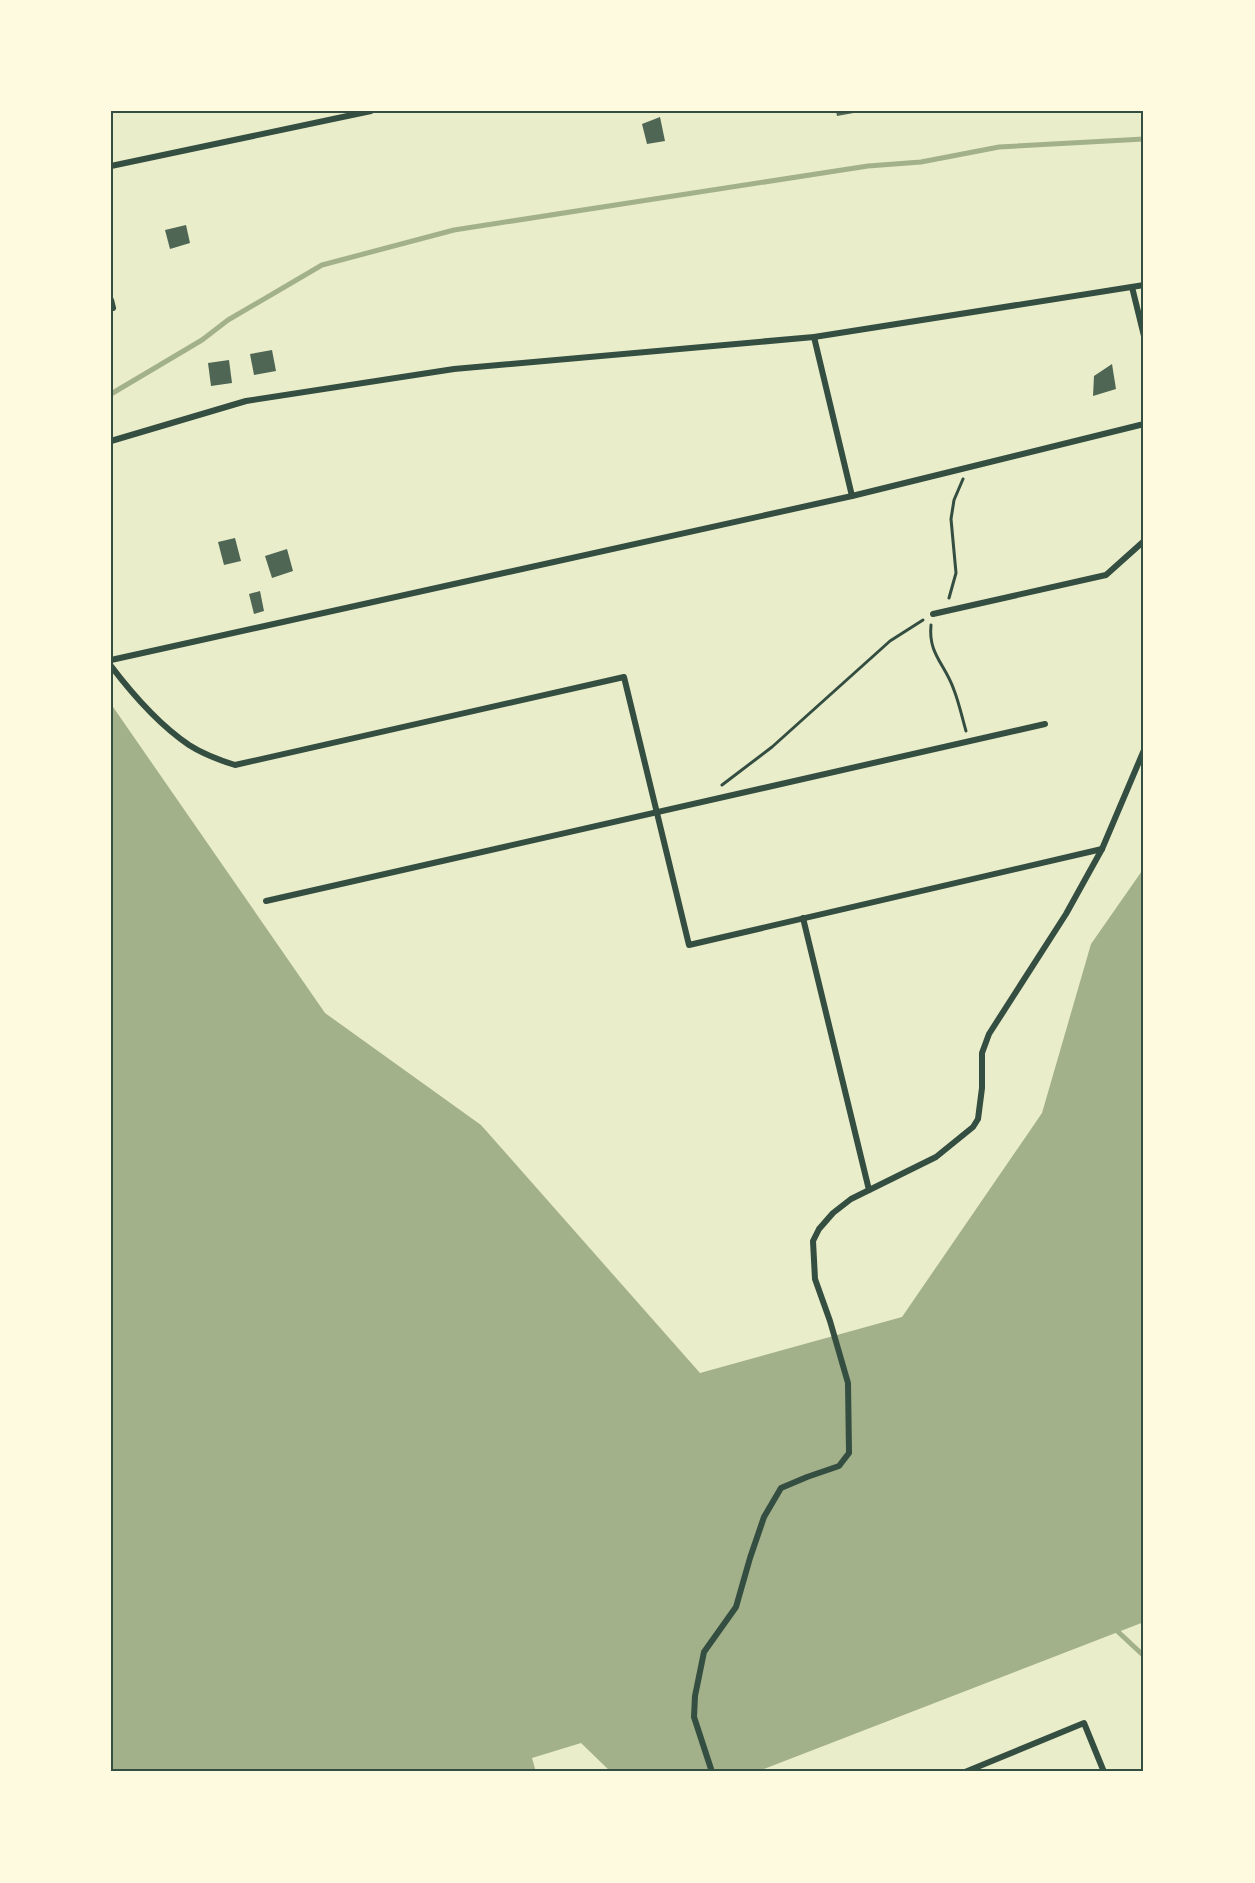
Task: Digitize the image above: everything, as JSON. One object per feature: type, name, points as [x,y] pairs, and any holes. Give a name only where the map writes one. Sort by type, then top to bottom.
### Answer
[{"type":"street","points":[[111,166],[371,111]]},
{"type":"street","points":[[111,441],[246,401],[454,369],[814,337],[1144,285]]},
{"type":"street","points":[[1132,287],[1144,336]]},
{"type":"street","points":[[111,300],[113,308]]},
{"type":"street","points":[[814,337],[852,496]]},
{"type":"street","points":[[111,660],[852,496],[1144,424]]},
{"type":"street","points":[[933,614],[1106,575],[1144,541]]},
{"type":"street","points":[[111,666],[127,688],[162,723],[189,745],[210,757],[235,765],[624,677],[688,945],[1102,849]]},
{"type":"street","points":[[266,901],[1045,724]]},
{"type":"street","points":[[712,1772],[694,1717],[694,1696],[704,1652],[736,1607],[764,1517],[781,1488],[839,1466],[849,1453],[848,1383],[815,1279],[813,1241],[819,1229],[833,1213],[851,1199],[936,1157],[973,1127],[978,1119],[982,1088],[982,1053],[989,1034],[1066,914],[1102,849],[1144,750]]},
{"type":"street","points":[[803,918],[869,1190]]},
{"type":"street","points":[[965,1772],[1084,1723],[1104,1772]]},
{"type":"path","points":[[717,788],[772,747],[890,642],[933,614]]},
{"type":"shaded area","points":[[111,704],[325,1013],[481,1125],[700,1373],[902,1317],[1042,1113],[1091,944],[1144,868],[1144,1622],[756,1772],[611,1772],[581,1743],[532,1758],[536,1772],[111,1772]]},
{"type":"building","points":[[836,111],[859,111],[859,112],[837,116]]},
{"type":"building","points":[[660,117],[665,141],[647,144],[642,124]]},
{"type":"building","points":[[186,225],[190,243],[170,249],[165,230]]},
{"type":"building","points":[[272,350],[276,371],[254,375],[250,354]]},
{"type":"building","points":[[229,360],[232,383],[211,386],[208,363]]},
{"type":"building","points":[[1112,364],[1116,389],[1093,396],[1094,376]]},
{"type":"building","points":[[235,538],[241,561],[224,565],[218,542]]},
{"type":"building","points":[[287,549],[293,571],[272,578],[265,556]]},
{"type":"building","points":[[260,591],[264,611],[254,614],[249,594]]},
{"type":"waterway","points":[[111,394],[202,340],[228,320],[322,265],[454,230],[868,166],[921,162],[999,147],[1144,139]]},
{"type":"waterway","points":[[1114,1628],[1144,1656]]}]
